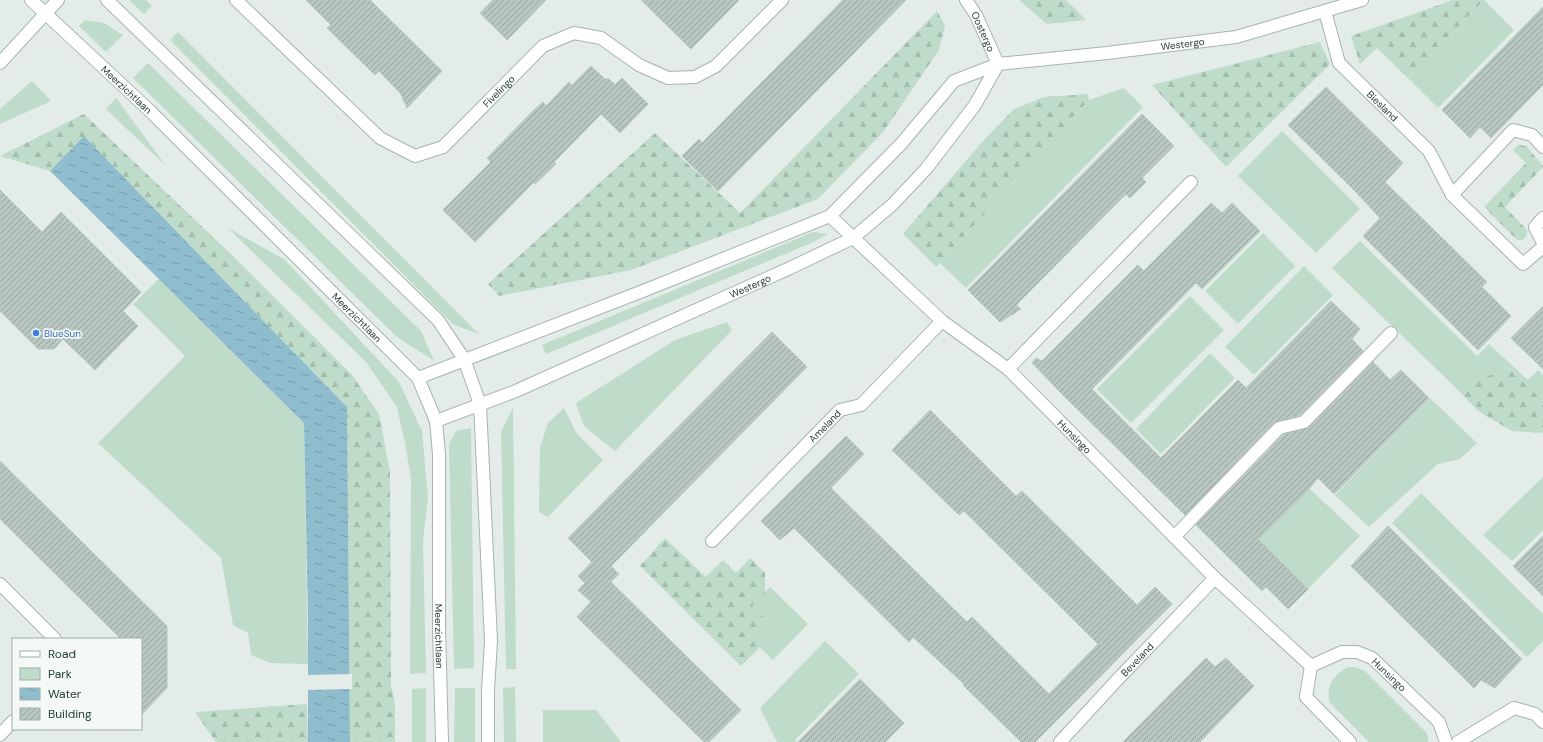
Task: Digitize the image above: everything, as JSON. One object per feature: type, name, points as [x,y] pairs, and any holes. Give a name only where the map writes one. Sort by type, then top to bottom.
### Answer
[{"type":"street","name":"Meerzichtlaan","points":[[31,0],[150,110],[418,378],[436,421],[439,454],[439,628],[442,742]]},
{"type":"street","points":[[0,63],[58,0]]},
{"type":"street","points":[[107,0],[438,320],[464,359],[480,404],[491,641],[488,690],[488,742]]},
{"type":"street","name":"Fivelingo","points":[[236,0],[380,138],[415,156],[443,147],[543,46],[574,33],[601,38],[640,64],[668,78],[695,77],[716,66],[782,0]]},
{"type":"street","name":"Oostergo","points":[[966,0],[976,15],[998,64]]},
{"type":"street","name":"Westergo","points":[[418,378],[636,294],[830,216],[901,144],[954,81],[998,64],[1107,53],[1236,37],[1362,0]]},
{"type":"street","name":"Biesland","points":[[1325,11],[1339,63],[1429,151],[1452,195],[1523,264],[1543,247]]},
{"type":"street","name":"Westergo","points":[[436,421],[516,391],[854,238],[892,205],[926,169],[975,106],[998,64]]},
{"type":"street","points":[[1452,195],[1514,130],[1532,135],[1543,147]]},
{"type":"street","points":[[1008,369],[1191,182]]},
{"type":"street","name":"Hunsingo","points":[[830,216],[942,321],[1008,369],[1215,578],[1311,666],[1342,652],[1357,652],[1372,658],[1438,722],[1446,742]]},
{"type":"street","points":[[1543,218],[1535,227],[1543,243]]},
{"type":"street","name":"Ameland","points":[[712,541],[840,410],[862,405],[942,321]]},
{"type":"street","points":[[1174,537],[1279,428],[1304,422],[1391,333]]},
{"type":"street","name":"Beveland","points":[[1060,742],[1215,578]]},
{"type":"street","points":[[0,584],[54,638]]},
{"type":"street","points":[[1311,666],[1306,697],[1350,742]]},
{"type":"street","points":[[1458,742],[1514,708],[1540,714]]},
{"type":"street","points":[[0,735],[12,722]]},
{"type":"green space","points":[[129,0],[146,0],[152,6],[144,14]]},
{"type":"green space","points":[[1019,0],[1066,0],[1086,20],[1047,24]]},
{"type":"green space","points":[[1453,0],[1484,0],[1408,78],[1377,48],[1360,64],[1351,36]]},
{"type":"green space","points":[[1484,0],[1514,30],[1438,108],[1408,78]]},
{"type":"green space","points":[[937,11],[945,26],[939,50],[884,131],[818,199],[631,270],[499,296],[488,284],[655,133],[740,213]]},
{"type":"green space","points":[[85,20],[104,23],[123,35],[106,52],[79,26]]},
{"type":"green space","points":[[178,32],[479,334],[454,325],[170,40]]},
{"type":"green space","points":[[1320,42],[1330,64],[1226,167],[1152,85]]},
{"type":"green space","points":[[148,63],[421,331],[434,361],[397,337],[133,78]]},
{"type":"green space","points":[[32,81],[51,101],[0,124],[0,109]]},
{"type":"green space","points":[[1124,88],[1143,107],[966,288],[940,263],[1089,100]]},
{"type":"green space","points":[[1088,94],[1089,100],[936,267],[903,234],[983,141],[1014,109],[1044,97]]},
{"type":"green space","points":[[116,98],[166,166],[106,109]]},
{"type":"green space","points":[[84,114],[237,260],[352,375],[379,414],[390,472],[391,685],[395,704],[395,742],[350,742],[347,407],[85,137],[50,171],[0,156]]},
{"type":"green space","points":[[1282,131],[1360,209],[1316,253],[1238,176]]},
{"type":"green space","points":[[1518,145],[1526,146],[1543,166],[1505,207],[1527,230],[1527,235],[1523,240],[1517,240],[1484,207],[1526,163],[1513,150]]},
{"type":"green space","points":[[228,228],[285,260],[399,382],[422,431],[428,498],[423,541],[426,673],[410,674],[411,478],[397,407],[366,362]]},
{"type":"green space","points":[[813,232],[828,234],[809,244],[546,354],[542,345]]},
{"type":"green space","points":[[1263,233],[1295,266],[1238,324],[1205,291]]},
{"type":"green space","points":[[1360,241],[1477,356],[1489,344],[1528,380],[1538,370],[1543,375],[1543,401],[1509,368],[1456,388],[1332,268]]},
{"type":"green space","points":[[1304,266],[1333,295],[1254,375],[1225,347]]},
{"type":"green space","points":[[159,279],[304,423],[308,664],[270,663],[251,655],[248,633],[233,625],[221,558],[98,443],[185,356],[133,304]]},
{"type":"green space","points":[[1190,296],[1224,330],[1131,423],[1097,389]]},
{"type":"green space","points":[[727,322],[732,330],[615,451],[584,426],[576,403],[675,340]]},
{"type":"green space","points":[[1210,353],[1235,378],[1161,454],[1136,429]]},
{"type":"green space","points":[[1509,368],[1543,401],[1543,433],[1512,431],[1478,411],[1456,388]]},
{"type":"green space","points":[[1430,398],[1477,443],[1460,459],[1438,464],[1369,527],[1335,495]]},
{"type":"green space","points":[[513,408],[516,669],[506,669],[501,432]]},
{"type":"green space","points":[[564,408],[577,434],[603,460],[548,517],[539,512],[540,447],[548,423]]},
{"type":"green space","points":[[471,428],[474,668],[454,669],[449,444],[456,431]]},
{"type":"green space","points":[[1543,477],[1543,530],[1512,561],[1483,535]]},
{"type":"green space","points":[[1309,488],[1360,536],[1308,589],[1252,545]]},
{"type":"green space","points":[[1421,493],[1543,614],[1543,641],[1527,657],[1392,523]]},
{"type":"green space","points":[[665,538],[706,577],[723,560],[736,573],[750,558],[765,573],[765,592],[752,605],[766,619],[749,637],[760,647],[741,666],[640,566]]},
{"type":"green space","points":[[770,587],[808,624],[773,660],[749,637],[766,619],[752,605]]},
{"type":"green space","points":[[825,641],[859,674],[795,740],[797,742],[777,742],[760,708]]},
{"type":"green space","points":[[1348,667],[1355,667],[1365,671],[1426,732],[1428,742],[1369,742],[1330,703],[1329,692],[1334,678]]},
{"type":"green space","points":[[515,687],[516,742],[504,742],[503,688]]},
{"type":"green space","points":[[426,688],[426,742],[412,742],[412,689]]},
{"type":"green space","points":[[455,688],[475,688],[475,742],[454,742]]},
{"type":"green space","points":[[307,704],[308,742],[216,742],[195,712]]},
{"type":"green space","points":[[543,710],[596,710],[621,742],[543,742]]},
{"type":"water","points":[[84,136],[347,407],[350,742],[308,742],[308,617],[304,423],[50,171]]},
{"type":"pier","points":[[352,674],[352,689],[306,690],[306,675]]},
{"type":"building","points":[[306,0],[370,0],[442,71],[407,108],[401,94],[379,71],[375,75],[327,28],[331,25]]},
{"type":"building","points":[[493,0],[546,0],[507,40],[480,13]]},
{"type":"building","points":[[641,0],[739,0],[691,49]]},
{"type":"building","points":[[843,0],[906,0],[718,191],[682,156],[699,139],[702,143]]},
{"type":"building","points":[[1543,7],[1543,85],[1491,138],[1480,127],[1470,138],[1442,110]]},
{"type":"building","points":[[591,66],[606,80],[608,78],[615,85],[622,78],[648,104],[620,133],[601,114],[554,162],[556,164],[535,184],[534,182],[475,242],[443,210],[491,162],[487,158],[533,111],[543,102],[546,106],[569,82],[572,85]]},
{"type":"building","points":[[1326,87],[1403,163],[1385,182],[1487,282],[1482,287],[1511,316],[1478,350],[1363,236],[1380,218],[1353,189],[1288,125]]},
{"type":"building","points":[[1142,114],[1174,146],[1142,178],[1146,182],[1130,198],[1126,194],[1016,305],[1021,309],[1000,322],[968,290]]},
{"type":"building","points":[[0,190],[42,232],[61,212],[141,292],[123,311],[138,326],[95,370],[63,339],[54,349],[38,349],[0,311]]},
{"type":"building","points":[[1211,203],[1222,213],[1232,203],[1260,231],[1202,289],[1196,283],[1092,389],[1161,458],[1238,380],[1246,388],[1331,301],[1360,329],[1352,339],[1363,351],[1300,415],[1274,423],[1185,515],[1032,363],[1036,358],[1042,361],[1138,265],[1144,271]]},
{"type":"building","points":[[1543,306],[1543,369],[1511,338]]},
{"type":"building","points":[[772,332],[807,367],[611,566],[619,574],[611,582],[741,710],[709,742],[704,742],[577,617],[591,602],[578,590],[585,583],[578,576],[592,562],[568,538]]},
{"type":"building","points":[[1373,362],[1390,380],[1401,370],[1429,398],[1334,494],[1318,478],[1308,490],[1258,539],[1308,589],[1288,609],[1266,587],[1262,591],[1196,525],[1283,435],[1309,427]]},
{"type":"building","points":[[930,410],[1016,496],[1022,491],[1137,605],[1155,587],[1172,604],[1035,742],[1021,742],[963,685],[964,684],[913,637],[909,642],[794,528],[780,540],[761,521],[846,436],[864,454],[831,488],[967,622],[972,617],[1049,694],[1098,644],[964,511],[959,515],[892,450]]},
{"type":"building","points":[[0,461],[167,626],[167,688],[142,714],[142,638],[120,638],[0,519]]},
{"type":"building","points":[[1388,526],[1522,659],[1495,688],[1481,680],[1474,688],[1351,566]]},
{"type":"building","points":[[1543,536],[1543,596],[1513,566]]},
{"type":"building","points":[[1206,658],[1215,667],[1226,658],[1254,686],[1200,742],[1123,742]]},
{"type":"building","points":[[860,679],[904,723],[885,742],[798,742]]},
{"type":"place","name":"BlueSun","points":[[36,333]]}]
